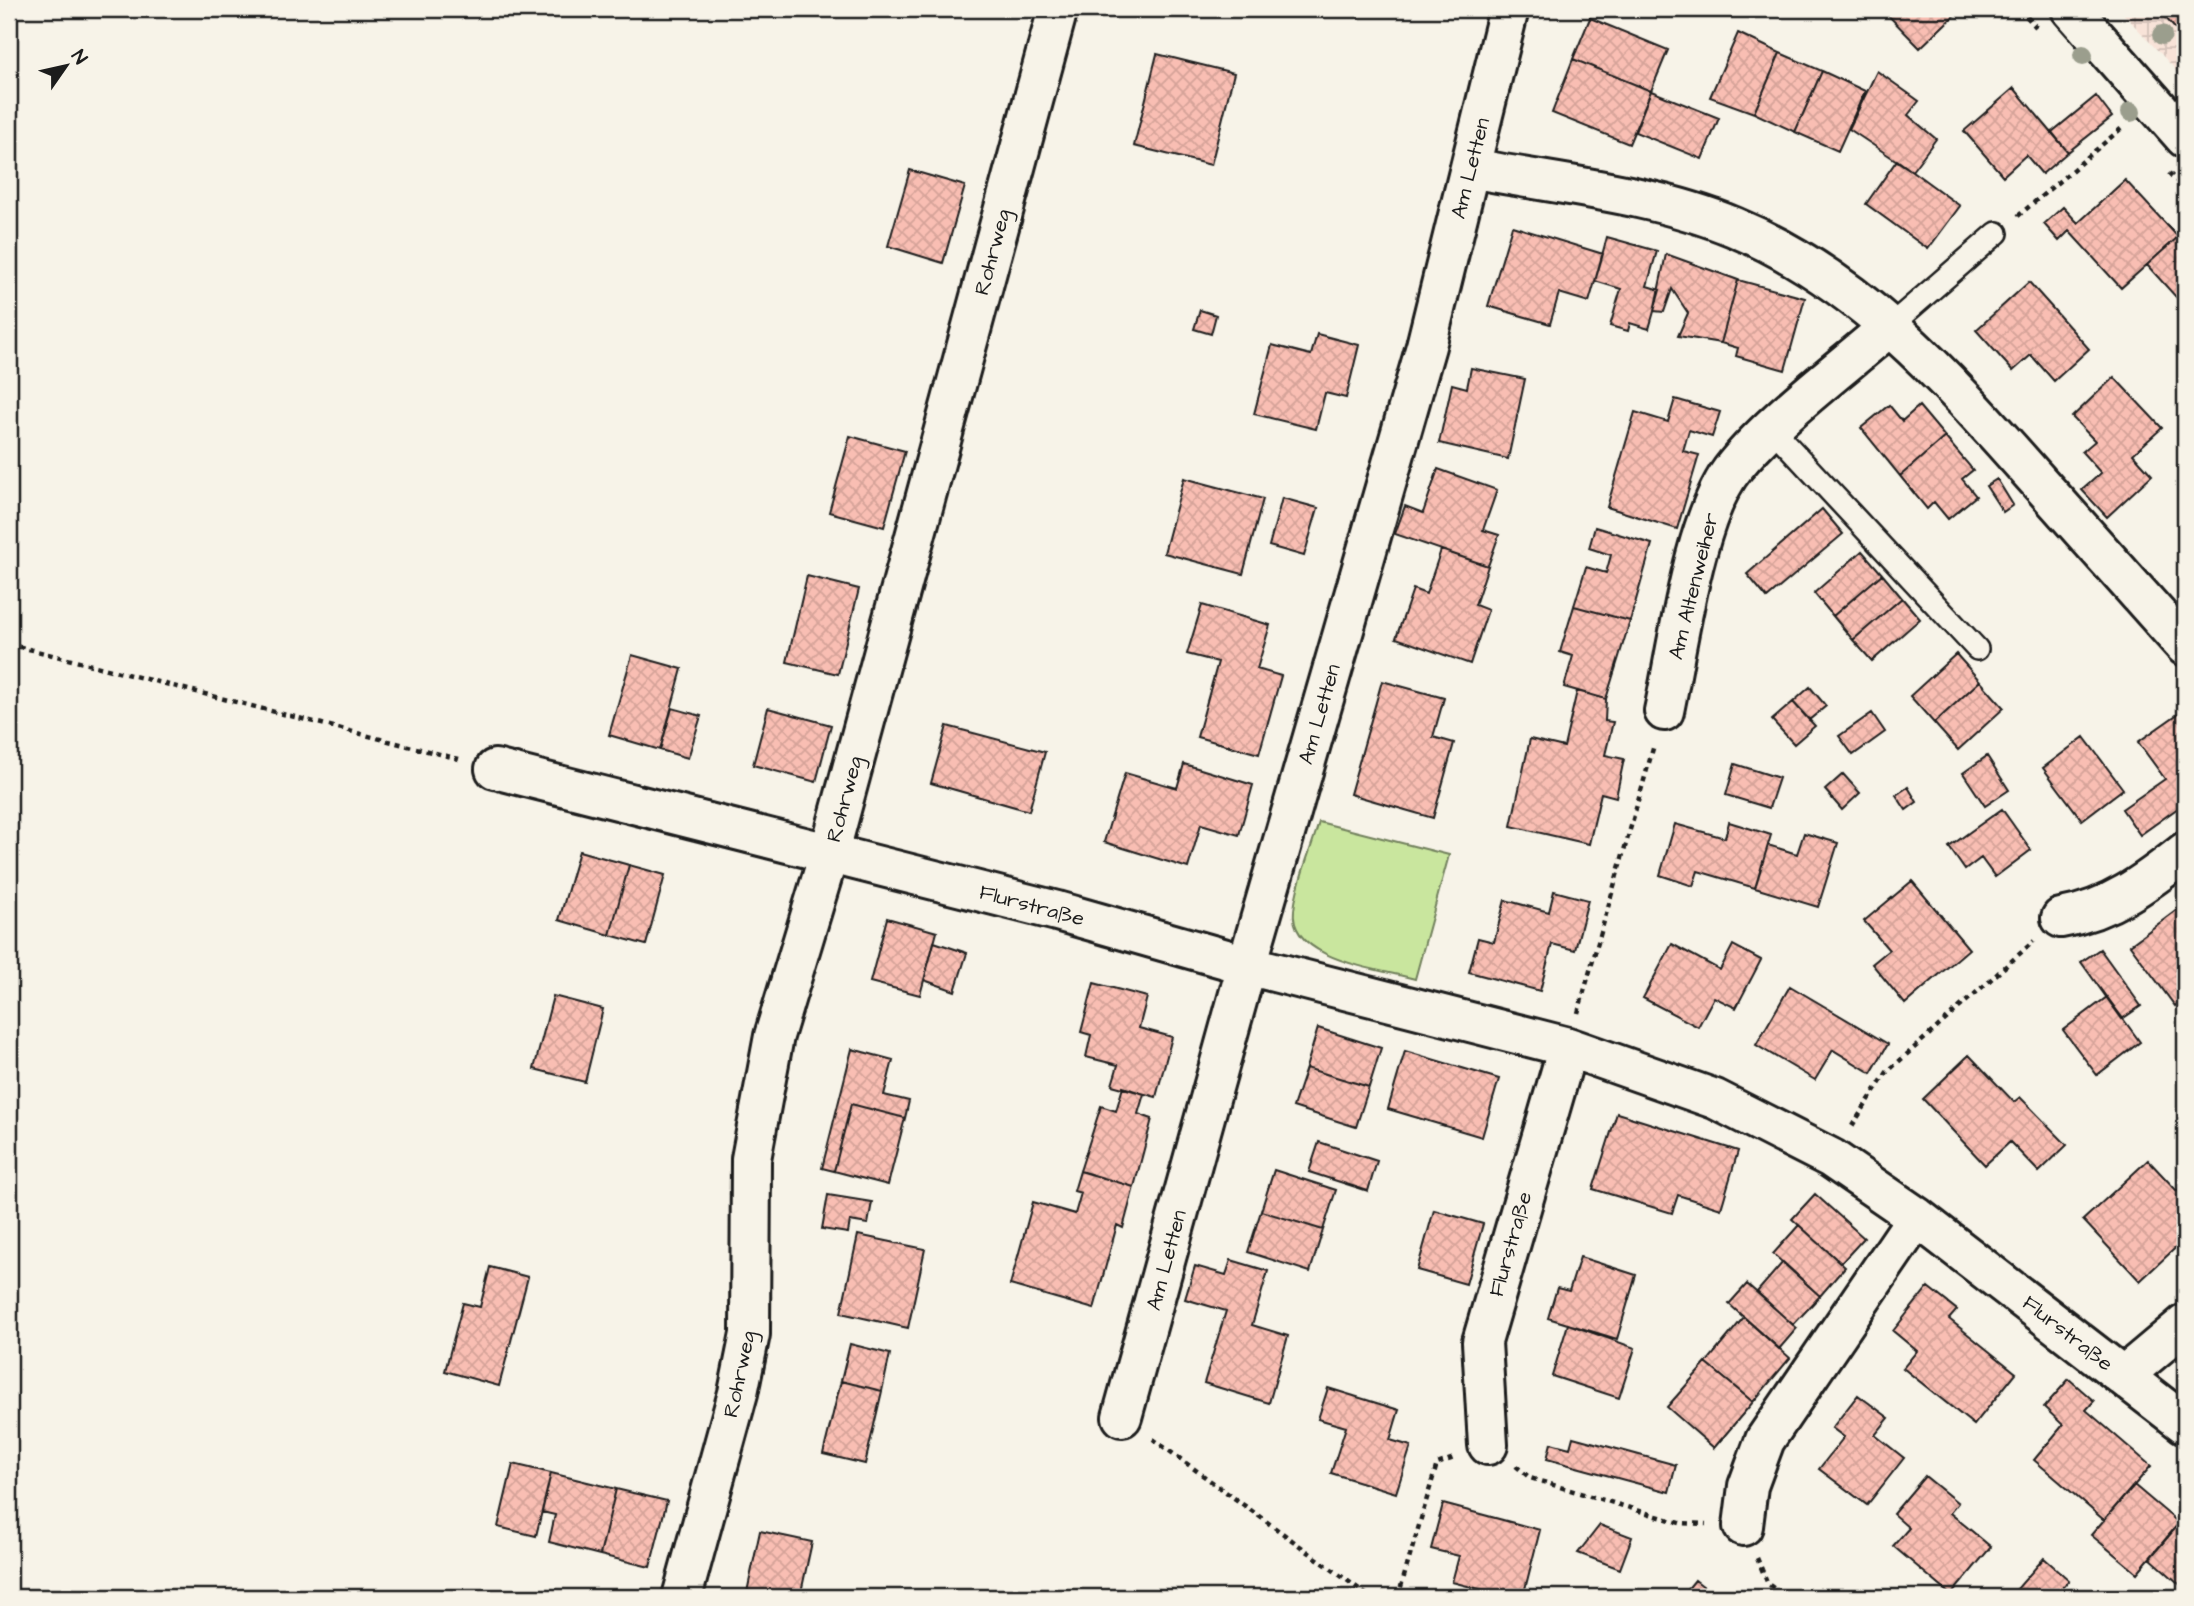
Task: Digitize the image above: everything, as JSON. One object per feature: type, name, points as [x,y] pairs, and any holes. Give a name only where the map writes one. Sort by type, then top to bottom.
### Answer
[{"type":"street","name":"Rohrweg","points":[[682,1597],[738,1393],[750,1334],[751,1159],[774,1036],[830,854],[1058,9]]},
{"type":"street","name":"Am Letten","points":[[1122,1417],[1247,965],[1426,346],[1509,9]]},
{"type":"street","points":[[2071,9],[2185,138]]},
{"type":"street","points":[[1471,168],[1663,204],[1733,226],[1792,254],[1890,326],[1954,386],[2185,646]]},
{"type":"street","name":"Am Altenweiher","points":[[1664,711],[1704,526],[1734,466],[1772,429],[1890,326]]},
{"type":"street","name":"Flurstraße","points":[[495,769],[1057,911],[1247,965],[1568,1047],[1715,1099],[1831,1158],[1917,1217],[2185,1424]]},
{"type":"street","points":[[2061,918],[2084,914],[2118,900],[2153,878],[2185,852]]},
{"type":"street","name":"Flurstraße","points":[[1488,1445],[1482,1342],[1568,1047]]},
{"type":"street","points":[[1743,1526],[1748,1486],[1765,1440],[1917,1217]]},
{"type":"street","points":[[2123,1376],[2185,1324]]},
{"type":"lane","points":[[1890,326],[1997,233]]},
{"type":"lane","points":[[1772,429],[1977,649]]},
{"type":"path","points":[[1997,233],[2124,126]]},
{"type":"path","points":[[9,644],[495,769]]},
{"type":"path","points":[[1568,1047],[1664,711]]},
{"type":"path","points":[[1831,1158],[1887,1072],[2061,918]]},
{"type":"path","points":[[1122,1417],[1370,1597]]},
{"type":"path","points":[[1398,1597],[1437,1464],[1488,1445],[1530,1478],[1680,1523],[1743,1526],[1768,1584],[1786,1597]]},
{"type":"shaded area","points":[[2119,9],[2185,9],[2185,81],[2174,68]]},
{"type":"green space","points":[[1319,822],[1449,855],[1415,979],[1360,966],[1320,951],[1305,940],[1296,927],[1296,899]]},
{"type":"building","points":[[1882,9],[1961,9],[1920,48]]},
{"type":"building","points":[[2158,9],[2185,9],[2185,40]]},
{"type":"building","points":[[1590,18],[1668,50],[1651,91],[1573,59]]},
{"type":"building","points":[[1738,33],[1780,53],[1754,113],[1710,97]]},
{"type":"building","points":[[1780,53],[1822,71],[1795,132],[1754,113]]},
{"type":"building","points":[[1157,54],[1234,73],[1211,165],[1134,146]]},
{"type":"building","points":[[1573,59],[1651,91],[1629,144],[1552,113]]},
{"type":"building","points":[[1822,71],[1865,91],[1838,151],[1795,132]]},
{"type":"building","points":[[1877,71],[1919,101],[1908,115],[1936,139],[1912,171],[1849,129]]},
{"type":"building","points":[[2014,88],[2068,152],[2042,174],[2026,155],[2003,176],[1964,131]]},
{"type":"building","points":[[1651,91],[1719,118],[1702,159],[1635,132]]},
{"type":"building","points":[[2096,96],[2112,117],[2068,152],[2052,132]]},
{"type":"building","points":[[1897,160],[1960,206],[1928,249],[1866,204]]},
{"type":"building","points":[[910,170],[965,186],[943,263],[888,246]]},
{"type":"building","points":[[2125,180],[2178,237],[2121,288],[2069,231],[2059,241],[2044,224],[2063,207],[2078,223]]},
{"type":"building","points":[[1512,226],[1603,254],[1589,302],[1559,293],[1550,324],[1488,306]]},
{"type":"building","points":[[1607,237],[1657,251],[1647,286],[1660,290],[1649,329],[1630,323],[1628,331],[1610,326],[1621,289],[1595,281]]},
{"type":"building","points":[[2178,237],[2185,245],[2185,307],[2147,265]]},
{"type":"building","points":[[1666,254],[1738,280],[1721,343],[1678,336],[1688,313],[1672,289],[1664,312],[1654,311]]},
{"type":"building","points":[[1738,280],[1805,298],[1785,370],[1736,356],[1738,348],[1721,343]]},
{"type":"building","points":[[2029,282],[2089,349],[2054,381],[2031,355],[2013,371],[1976,330]]},
{"type":"building","points":[[1200,310],[1216,315],[1211,334],[1194,329]]},
{"type":"building","points":[[1317,334],[1359,345],[1346,398],[1325,393],[1316,429],[1254,414],[1272,345],[1311,355]]},
{"type":"building","points":[[1471,368],[1525,379],[1508,459],[1439,443],[1452,384],[1467,388]]},
{"type":"building","points":[[2114,377],[2162,428],[2133,454],[2152,475],[2107,517],[2082,490],[2101,473],[2082,452],[2095,441],[2072,417]]},
{"type":"building","points":[[1675,399],[1720,412],[1712,437],[1689,430],[1683,451],[1699,455],[1677,529],[1607,507],[1635,412],[1668,422]]},
{"type":"building","points":[[1889,405],[1902,421],[1919,406],[1945,437],[1900,476],[1861,428]]},
{"type":"building","points":[[850,436],[905,451],[884,527],[829,512]]},
{"type":"building","points":[[1945,437],[1973,470],[1962,479],[1976,496],[1948,519],[1934,502],[1927,509],[1900,476]]},
{"type":"building","points":[[1438,469],[1497,490],[1483,530],[1499,535],[1488,566],[1395,534],[1405,506],[1423,513]]},
{"type":"building","points":[[1184,478],[1263,499],[1243,574],[1164,553]]},
{"type":"building","points":[[1997,479],[2013,505],[2003,512],[1986,486]]},
{"type":"building","points":[[1282,498],[1318,508],[1304,556],[1269,546]]},
{"type":"building","points":[[1822,509],[1843,534],[1767,598],[1747,574]]},
{"type":"building","points":[[1595,527],[1652,544],[1630,621],[1574,606],[1586,567],[1606,573],[1611,555],[1589,548]]},
{"type":"building","points":[[1441,550],[1488,566],[1475,605],[1488,610],[1470,664],[1396,638],[1413,589],[1426,594]]},
{"type":"building","points":[[1862,551],[1882,574],[1833,616],[1814,593]]},
{"type":"building","points":[[1882,574],[1902,598],[1853,640],[1833,616]]},
{"type":"building","points":[[807,576],[859,589],[838,674],[787,662]]},
{"type":"building","points":[[1902,598],[1920,619],[1872,661],[1853,640]]},
{"type":"building","points":[[1202,605],[1270,625],[1257,669],[1281,676],[1259,754],[1197,737],[1218,662],[1187,654]]},
{"type":"building","points":[[1574,606],[1630,621],[1606,699],[1564,687],[1573,656],[1560,652]]},
{"type":"building","points":[[1956,654],[1980,681],[1934,723],[1910,696]]},
{"type":"building","points":[[632,655],[682,669],[660,750],[609,735]]},
{"type":"building","points":[[1382,681],[1444,698],[1433,737],[1454,743],[1433,818],[1350,794]]},
{"type":"building","points":[[1980,681],[2004,708],[1958,750],[1934,723]]},
{"type":"building","points":[[1810,687],[1826,706],[1809,720],[1793,702]]},
{"type":"building","points":[[1577,691],[1606,699],[1605,721],[1613,722],[1605,755],[1624,759],[1616,797],[1601,793],[1589,844],[1511,826],[1530,739],[1564,747]]},
{"type":"building","points":[[1793,702],[1815,726],[1794,744],[1772,720]]},
{"type":"building","points":[[672,708],[701,716],[688,758],[660,750]]},
{"type":"building","points":[[768,708],[831,725],[816,782],[753,765]]},
{"type":"building","points":[[2185,709],[2185,803],[2140,835],[2122,809],[2165,779],[2138,742]]},
{"type":"building","points":[[1872,713],[1885,732],[1853,755],[1839,736]]},
{"type":"building","points":[[947,726],[1045,752],[1029,811],[931,783]]},
{"type":"building","points":[[2084,737],[2123,789],[2082,820],[2043,768]]},
{"type":"building","points":[[1987,756],[2009,790],[1985,806],[1963,773]]},
{"type":"building","points":[[1184,764],[1253,785],[1239,835],[1201,824],[1188,868],[1104,842],[1125,773],[1177,788]]},
{"type":"building","points":[[1735,764],[1779,778],[1769,808],[1726,795]]},
{"type":"building","points":[[1843,774],[1860,793],[1842,810],[1825,790]]},
{"type":"building","points":[[1908,787],[1917,802],[1906,810],[1896,795]]},
{"type":"building","points":[[2002,809],[2031,850],[1995,877],[1981,858],[1965,870],[1949,847]]},
{"type":"building","points":[[1729,822],[1771,835],[1755,888],[1698,871],[1693,886],[1660,875],[1675,824],[1725,838]]},
{"type":"building","points":[[1804,833],[1838,843],[1818,907],[1755,888],[1768,845],[1797,854]]},
{"type":"building","points":[[579,851],[629,865],[610,935],[559,920]]},
{"type":"building","points":[[629,865],[665,875],[646,945],[610,935]]},
{"type":"building","points":[[1912,881],[1969,949],[1905,1004],[1872,964],[1889,950],[1864,921]]},
{"type":"building","points":[[1554,891],[1588,900],[1575,950],[1552,944],[1540,991],[1469,972],[1478,938],[1494,942],[1505,900],[1549,912]]},
{"type":"building","points":[[2185,904],[2185,998],[2175,1006],[2130,945]]},
{"type":"building","points":[[887,918],[937,932],[920,995],[870,982]]},
{"type":"building","points":[[934,942],[967,953],[955,991],[924,980]]},
{"type":"building","points":[[1672,944],[1720,970],[1733,945],[1761,960],[1736,1008],[1714,997],[1698,1027],[1643,998]]},
{"type":"building","points":[[2100,949],[2141,1006],[2122,1019],[2081,962]]},
{"type":"building","points":[[1094,983],[1147,997],[1139,1028],[1172,1037],[1156,1097],[1112,1085],[1118,1065],[1086,1057],[1091,1035],[1081,1032]]},
{"type":"building","points":[[1790,986],[1888,1044],[1871,1073],[1833,1050],[1815,1080],[1756,1045]]},
{"type":"building","points":[[553,996],[603,1009],[585,1082],[534,1069]]},
{"type":"building","points":[[2107,997],[2140,1042],[2097,1075],[2063,1030]]},
{"type":"building","points":[[1318,1028],[1381,1048],[1369,1087],[1306,1068]]},
{"type":"building","points":[[852,1049],[893,1060],[884,1095],[909,1101],[905,1118],[851,1104],[834,1171],[822,1168]]},
{"type":"building","points":[[1405,1051],[1499,1079],[1482,1137],[1388,1109]]},
{"type":"building","points":[[1969,1055],[2014,1102],[2020,1097],[2067,1145],[2039,1172],[2010,1142],[1985,1165],[1923,1099]]},
{"type":"building","points":[[1306,1068],[1369,1087],[1356,1127],[1293,1107]]},
{"type":"building","points":[[1123,1087],[1144,1094],[1138,1114],[1152,1119],[1134,1187],[1080,1171],[1101,1106],[1116,1111]]},
{"type":"building","points":[[851,1104],[905,1118],[888,1185],[834,1171]]},
{"type":"building","points":[[1617,1113],[1738,1151],[1721,1209],[1678,1195],[1672,1213],[1593,1189]]},
{"type":"building","points":[[1319,1142],[1377,1161],[1368,1191],[1309,1172]]},
{"type":"building","points":[[2148,1160],[2177,1191],[2185,1183],[2185,1239],[2140,1281],[2083,1220]]},
{"type":"building","points":[[1274,1170],[1336,1190],[1323,1230],[1261,1211]]},
{"type":"building","points":[[1080,1171],[1134,1187],[1123,1228],[1117,1225],[1094,1309],[1010,1285],[1033,1202],[1075,1214],[1081,1193],[1074,1191]]},
{"type":"building","points":[[1815,1194],[1864,1238],[1841,1263],[1792,1219]]},
{"type":"building","points":[[828,1195],[872,1202],[868,1224],[850,1221],[848,1233],[822,1229]]},
{"type":"building","points":[[1434,1210],[1483,1224],[1466,1284],[1417,1270]]},
{"type":"building","points":[[1261,1211],[1323,1230],[1310,1272],[1248,1252]]},
{"type":"building","points":[[1799,1225],[1845,1267],[1820,1296],[1773,1254]]},
{"type":"building","points":[[858,1235],[925,1249],[908,1328],[841,1313]]},
{"type":"building","points":[[1580,1257],[1636,1275],[1617,1339],[1548,1318],[1557,1288],[1569,1291]]},
{"type":"building","points":[[1231,1260],[1268,1271],[1252,1325],[1288,1336],[1269,1403],[1204,1383],[1226,1311],[1185,1299],[1195,1266],[1226,1275]]},
{"type":"building","points":[[1783,1262],[1820,1296],[1793,1325],[1757,1292]]},
{"type":"building","points":[[490,1267],[528,1277],[499,1386],[445,1371],[463,1303],[480,1307]]},
{"type":"building","points":[[1747,1284],[1797,1328],[1779,1349],[1729,1304]]},
{"type":"building","points":[[1928,1287],[1957,1310],[1949,1319],[2016,1373],[1974,1425],[1903,1368],[1917,1351],[1893,1331]]},
{"type":"building","points":[[1744,1317],[1790,1358],[1753,1402],[1706,1363]]},
{"type":"building","points":[[1568,1324],[1635,1348],[1619,1398],[1552,1376]]},
{"type":"building","points":[[850,1344],[890,1354],[882,1391],[841,1381]]},
{"type":"building","points":[[1706,1363],[1753,1402],[1714,1448],[1667,1407]]},
{"type":"building","points":[[2069,1379],[2094,1401],[2086,1410],[2151,1466],[2104,1520],[2034,1460],[2063,1425],[2044,1407]]},
{"type":"building","points":[[841,1381],[882,1391],[865,1464],[823,1454]]},
{"type":"building","points":[[1328,1388],[1399,1410],[1390,1440],[1411,1446],[1396,1493],[1331,1473],[1346,1427],[1318,1419]]},
{"type":"building","points":[[1858,1395],[1889,1418],[1875,1435],[1904,1458],[1867,1505],[1819,1469],[1844,1437],[1832,1428]]},
{"type":"building","points":[[1573,1437],[1676,1465],[1669,1492],[1547,1459],[1551,1443],[1570,1448]]},
{"type":"building","points":[[513,1464],[551,1473],[536,1536],[498,1527]]},
{"type":"building","points":[[551,1473],[616,1489],[600,1555],[549,1542],[555,1515],[542,1512]]},
{"type":"building","points":[[1925,1476],[1958,1503],[1950,1513],[1991,1547],[1951,1595],[1893,1546],[1909,1528],[1893,1514]]},
{"type":"building","points":[[2134,1485],[2179,1523],[2137,1573],[2091,1535]]},
{"type":"building","points":[[616,1489],[667,1501],[650,1567],[600,1555]]},
{"type":"building","points":[[1443,1504],[1540,1530],[1523,1597],[1510,1597],[1452,1582],[1459,1556],[1431,1549]]},
{"type":"building","points":[[2185,1517],[2185,1589],[2150,1558]]},
{"type":"building","points":[[1600,1525],[1632,1537],[1620,1569],[1578,1553]]},
{"type":"building","points":[[760,1531],[812,1542],[800,1597],[746,1597]]},
{"type":"building","points":[[2044,1558],[2069,1580],[2054,1597],[2010,1597]]},
{"type":"building","points":[[1695,1580],[1717,1597],[1681,1597]]}]
